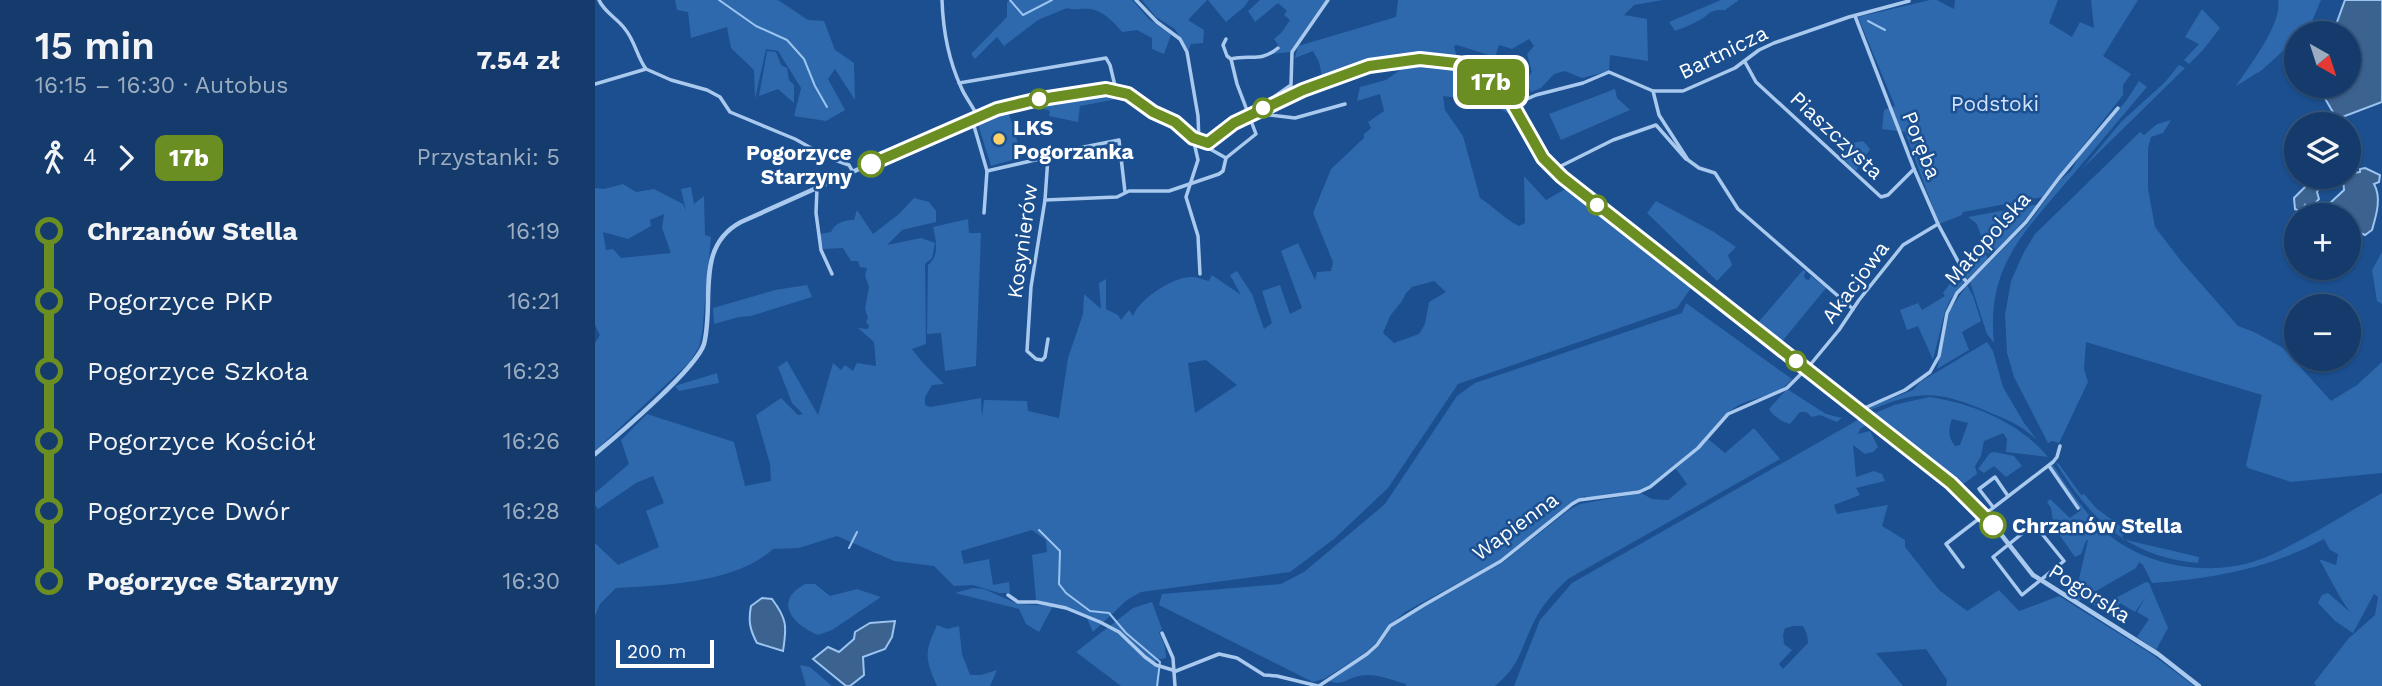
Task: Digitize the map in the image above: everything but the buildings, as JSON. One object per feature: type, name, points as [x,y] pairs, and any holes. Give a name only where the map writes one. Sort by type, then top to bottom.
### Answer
[{"type":"street","points":[[599,0],[602,8],[613,15],[627,31],[646,69],[671,80],[716,93],[730,112],[849,165],[853,172]]},
{"type":"street","points":[[942,0],[945,38],[959,83],[975,118],[986,171],[984,213]]},
{"type":"street","points":[[1136,0],[1157,22],[1180,39],[1187,52],[1198,116],[1198,160],[1187,202],[1198,236],[1200,274]]},
{"type":"street","points":[[1268,106],[1270,99],[1291,85],[1292,52],[1328,0]]},
{"type":"street","name":"Bartnicza","points":[[1513,105],[1536,94],[1583,83],[1609,72],[1653,91],[1683,91],[1716,78],[1774,43],[1909,1]]},
{"type":"street","name":"Poręba","points":[[1855,16],[1914,169],[1938,224],[1960,265],[1960,275],[1967,282]]},
{"type":"street","points":[[1045,200],[1117,197],[1125,192],[1168,191],[1223,171],[1226,158],[1256,134],[1237,84],[1231,59],[1223,45],[1226,40]]},
{"type":"street","points":[[1231,59],[1257,59],[1278,48]]},
{"type":"street","points":[[959,83],[1106,58],[1117,90]]},
{"type":"street","name":"Pogorska","points":[[1205,143],[1211,142],[1234,123],[1268,106],[1369,66],[1420,59],[1465,64],[1473,68],[1482,73],[1513,105],[1539,152],[1553,170],[1949,481],[1985,514],[2040,580],[2158,654],[2199,686]]},
{"type":"street","name":"Piaszczysta","points":[[1745,62],[1756,82],[1881,197],[1888,195],[1914,169]]},
{"type":"street","points":[[595,84],[646,69]]},
{"type":"street","points":[[595,454],[681,376],[699,354],[706,328],[712,254],[719,240],[734,226],[975,118],[1035,100],[1096,90],[1117,90],[1128,94],[1153,112],[1175,122],[1196,140],[1226,158]]},
{"type":"street","points":[[1653,91],[1663,122],[1688,160]]},
{"type":"street","points":[[1259,111],[1262,114],[1295,118],[1345,104]]},
{"type":"street","name":"Małopolska","points":[[1859,411],[1905,390],[1930,372],[1938,356],[1952,302],[1967,282],[2026,222],[2118,108]]},
{"type":"street","points":[[1553,170],[1613,139],[1656,125],[1688,160],[1715,173],[1738,209],[1853,309]]},
{"type":"street","points":[[1048,158],[1054,153],[1119,140],[1125,192]]},
{"type":"street","name":"Kosynierów","points":[[986,171],[1048,158],[1045,200],[1031,287],[1027,351],[1036,359],[1042,360],[1048,339]]},
{"type":"street","points":[[817,188],[816,213],[821,250],[832,274]]},
{"type":"street","name":"Akacjowa","points":[[1806,369],[1903,245],[1938,224]]},
{"type":"street","name":"Wapienna","points":[[1176,671],[1219,654],[1237,658],[1264,675],[1319,686],[1367,654],[1398,620],[1501,561],[1572,504],[1579,500],[1639,492],[1650,488],[1698,448],[1728,414],[1787,388],[1806,369]]},
{"type":"street","points":[[1963,567],[1946,544],[2049,466],[2057,457],[2060,446]]},
{"type":"street","points":[[2049,466],[2078,508]]},
{"type":"street","points":[[1993,508],[1979,489],[1995,477],[2008,496]]},
{"type":"street","points":[[2034,524],[2064,561],[2022,595],[1993,557],[2008,544],[2034,524]]},
{"type":"street","points":[[1008,595],[1018,601],[1066,608],[1100,622],[1119,632],[1156,665],[1176,671]]},
{"type":"street","points":[[1163,633],[1176,671],[1175,686]]},
{"type":"green space","points":[[675,0],[778,0],[808,20],[824,21],[835,50],[854,63],[855,100],[835,69],[828,79],[845,110],[826,121],[794,116],[801,88],[778,51],[766,49],[755,99],[754,70],[731,48],[727,27],[691,38],[688,12],[677,10]]},
{"type":"green space","points":[[1132,0],[1149,19],[1171,35],[1164,54],[1152,49],[1152,38],[1137,30],[1122,32],[1099,12],[1067,8],[1038,20],[1004,46],[997,37],[975,59],[971,54],[1007,17],[1007,2]]},
{"type":"green space","points":[[1142,0],[1207,0],[1188,20],[1204,30],[1203,43],[1191,44],[1188,51],[1175,29],[1156,17]]},
{"type":"green space","points":[[1208,0],[1249,0],[1226,22]]},
{"type":"green space","points":[[1260,0],[1327,0],[1290,52],[1272,54],[1280,48],[1274,39],[1290,20],[1284,15],[1287,11],[1278,3],[1255,22],[1248,11]]},
{"type":"green space","points":[[1398,0],[1663,0],[1634,5],[1624,15],[1647,19],[1648,61],[1610,55],[1609,71],[1582,78],[1565,71],[1554,74],[1541,88],[1531,92],[1525,81],[1532,72],[1527,54],[1534,46],[1529,39],[1512,49],[1499,45],[1495,57],[1457,45],[1454,46],[1458,62],[1411,57],[1376,62],[1323,80],[1313,51],[1295,58],[1298,46],[1396,17]]},
{"type":"green space","points":[[1721,0],[1739,0],[1725,10],[1712,11],[1675,31],[1669,22]]},
{"type":"green space","name":"Podstoki","points":[[1937,0],[1954,9],[1955,0],[2058,0],[2049,23],[2072,37],[2080,22],[2094,28],[2091,0],[2138,0],[2103,56],[2131,74],[2123,85],[2123,95],[2043,197],[1963,212],[1962,215],[1939,224],[1905,132],[1882,129],[1884,110],[1895,106],[1858,17]]},
{"type":"green space","points":[[2278,0],[2321,0],[2312,21],[2284,21],[2284,50],[2262,70],[2236,86],[2270,32],[2278,9]]},
{"type":"green space","points":[[2202,9],[2220,28],[2189,64],[2184,60],[2199,44],[2185,37]]},
{"type":"green space","points":[[767,51],[776,52],[781,65],[787,68],[789,80],[794,85],[794,103],[778,89],[759,96]]},
{"type":"green space","points":[[1435,64],[1468,72],[1511,108],[1517,118],[1514,119],[1491,105],[1443,96],[1445,110],[1463,136],[1480,198],[1519,226],[1525,223],[1524,176],[1546,200],[1567,188],[1693,285],[1677,308],[1458,384],[1388,488],[1334,539],[1290,572],[1141,592],[1127,600],[1093,632],[1085,614],[1036,600],[1032,555],[1047,552],[1046,540],[1032,530],[961,551],[964,564],[989,559],[993,585],[1009,582],[1010,593],[999,593],[973,585],[954,586],[934,566],[894,561],[837,536],[799,548],[773,549],[740,569],[699,580],[616,588],[600,604],[595,616],[595,543],[618,565],[659,547],[646,511],[664,503],[653,476],[636,483],[598,509],[595,505],[595,493],[629,464],[621,440],[647,414],[734,442],[745,486],[771,481],[770,464],[756,415],[781,398],[798,415],[803,414],[792,403],[778,367],[787,361],[818,415],[833,363],[841,370],[845,365],[853,371],[857,363],[876,366],[874,342],[858,328],[868,329],[869,326],[865,309],[869,287],[865,276],[867,268],[860,267],[858,261],[851,261],[843,248],[823,249],[820,234],[831,232],[840,223],[854,220],[857,210],[873,234],[899,214],[914,198],[929,202],[936,211],[936,222],[902,230],[887,245],[921,238],[935,243],[932,258],[925,264],[926,344],[912,349],[944,384],[932,385],[925,397],[925,405],[930,407],[981,398],[982,418],[984,400],[1027,401],[1028,411],[1059,418],[1068,358],[1083,314],[1084,294],[1101,309],[1099,283],[1106,279],[1106,309],[1118,315],[1121,320],[1129,310],[1133,316],[1142,303],[1167,284],[1185,278],[1194,277],[1209,281],[1212,275],[1241,295],[1230,275],[1237,271],[1252,294],[1264,329],[1272,323],[1262,291],[1280,285],[1290,314],[1302,308],[1281,251],[1298,243],[1315,280],[1317,272],[1331,271],[1333,262],[1313,213],[1331,169],[1364,138],[1364,134],[1371,128],[1368,122],[1384,111],[1380,94],[1357,101],[1360,87],[1386,80],[1407,65]],"holes":[[[1434,281],[1446,292],[1429,302],[1425,324],[1419,334],[1394,343],[1383,333],[1390,316],[1412,287]],[[1206,360],[1237,385],[1195,413],[1188,363]]]},
{"type":"green space","points":[[2179,65],[2185,68],[2082,169],[2121,122],[2165,82]]},
{"type":"green space","points":[[2139,81],[2147,87],[2038,215],[2012,252],[1996,292],[1994,343],[1987,334],[1970,282],[2028,224]]},
{"type":"green space","points":[[1615,89],[1617,98],[1630,110],[1561,140],[1549,114]]},
{"type":"green space","points":[[1109,91],[1123,94],[1122,98],[1080,106],[1078,122],[1049,116],[1050,111],[1042,108],[1043,103],[1048,100]]},
{"type":"green space","name":"LKS Pogorzanka","points":[[1008,111],[1022,157],[991,166],[977,121]]},
{"type":"green space","points":[[2171,120],[2163,133],[2151,137],[2148,148],[2148,189],[2155,227],[2238,326],[2283,348],[2284,371],[2304,371],[2331,401],[2357,385],[2382,362],[2382,473],[2291,482],[2248,468],[2246,465],[2262,395],[2086,342],[2084,369],[2088,382],[2059,443],[2048,443],[2014,377],[2007,353],[2005,315],[2011,281],[2035,234],[2140,132],[2144,135],[2157,124]]},
{"type":"green space","points":[[1863,141],[1870,149],[1856,171],[1841,157],[1853,143]]},
{"type":"green space","points":[[623,184],[636,192],[654,189],[683,204],[686,211],[681,189],[691,187],[694,204],[704,196],[705,235],[711,237],[699,347],[689,363],[595,451],[595,343],[600,335],[595,325],[595,188],[604,189]],"holes":[[[664,214],[662,228],[671,253],[621,258],[613,249],[606,250],[603,232],[628,239],[651,226],[650,220]]]},
{"type":"green space","points":[[1656,201],[1736,247],[1728,255],[1732,265],[1717,281],[1647,213]]},
{"type":"green space","points":[[2039,204],[1996,252],[1987,253],[1977,224],[1968,217]]},
{"type":"green space","points":[[968,219],[969,233],[981,233],[976,366],[945,371],[941,333],[927,334],[928,265],[936,248],[933,227]]},
{"type":"green space","points":[[1984,251],[1988,259],[1966,280],[1961,268]]},
{"type":"green space","points":[[2382,252],[2382,304],[2377,301],[2372,270]]},
{"type":"green space","points":[[1803,270],[1806,272],[1805,279],[1809,280],[1811,276],[1826,288],[1780,344],[1756,325]]},
{"type":"green space","points":[[1957,274],[1964,282],[1945,311],[1933,360],[1918,326],[1907,330],[1900,310],[1918,303],[1922,310],[1945,296],[1943,293]]},
{"type":"green space","points":[[807,285],[812,297],[751,316],[714,324],[713,308],[775,290]]},
{"type":"green space","points":[[1967,285],[1981,321],[1962,332],[1969,350],[1937,369],[1950,310]]},
{"type":"green space","points":[[1686,303],[1792,379],[1781,389],[1732,409],[1691,453],[1648,487],[1587,498],[1583,495],[1584,498],[1579,499],[1500,560],[1405,612],[1365,653],[1324,679],[1313,682],[1159,605],[1162,594],[1281,584],[1304,572],[1385,504],[1457,396],[1475,383],[1682,313]]},
{"type":"green space","points":[[1987,342],[1993,351],[2003,387],[2037,440],[2004,418],[1973,405],[1942,397],[1914,396],[1866,412],[1867,408],[1913,390],[1920,382]]},
{"type":"green space","points":[[717,373],[719,383],[679,391],[675,386]]},
{"type":"green space","points":[[1787,389],[1826,414],[1842,418],[1837,422],[1820,415],[1812,417],[1806,412],[1800,412],[1790,424],[1781,420],[1769,409]]},
{"type":"green space","points":[[1929,397],[1962,404],[1995,416],[2010,425],[2024,434],[2048,457],[2006,452],[2007,439],[2003,433],[1984,441],[1981,456],[1975,466],[1977,474],[1959,487],[1868,416],[1894,405]],"holes":[[[1952,419],[1968,423],[1960,445],[1955,446],[1949,433]]]},
{"type":"green space","points":[[1863,417],[1870,423],[1860,429],[1858,434],[1870,431],[1878,447],[1865,454],[1853,445],[1856,477],[1874,471],[1882,474],[1885,481],[1856,488],[1860,495],[1834,505],[1837,514],[1888,505],[1882,526],[1905,540],[1905,547],[1939,590],[1967,611],[1999,590],[2019,611],[2059,596],[2153,655],[2194,686],[1946,686],[1947,680],[1926,649],[1876,653],[1903,686],[1514,686],[1540,620],[1572,583]],"holes":[[[1803,626],[1808,643],[1783,669],[1779,664],[1792,650],[1784,644],[1785,628]]]},
{"type":"green space","points":[[1754,428],[1780,459],[1568,579],[1541,610],[1515,664],[1495,686],[1406,686],[1371,675],[1341,682],[1328,681],[1379,646],[1391,628],[1407,615],[1502,563],[1569,510],[1580,504],[1641,493],[1652,499],[1668,500],[1687,484],[1676,469],[1708,439],[1725,453]]},
{"type":"green space","points":[[1990,453],[2014,456],[2022,466],[2006,477],[1994,466],[1984,473],[1978,469]]},
{"type":"green space","points":[[2056,463],[2081,495],[2084,494],[2096,508],[2124,529],[2122,537],[2083,502]]},
{"type":"green space","points":[[2053,465],[2088,514],[2119,543],[2160,561],[2204,568],[2227,567],[2269,556],[2382,493],[2382,686],[2316,686],[2314,683],[2348,639],[2375,615],[2378,597],[2374,594],[2353,633],[2335,621],[2318,603],[2322,595],[2328,593],[2350,612],[2319,559],[2336,565],[2338,554],[2330,550],[2324,539],[2262,565],[2196,579],[2152,583],[2139,562],[2136,568],[2077,602],[2075,596],[2088,540],[2081,554],[2075,557],[2054,527],[2051,508],[2047,502],[2050,499],[2070,518],[2081,510],[2051,466]]},
{"type":"green space","points":[[2126,540],[2199,557],[2198,563],[2152,553]]},
{"type":"green space","points":[[2146,582],[2149,583],[2168,628],[2156,650],[2137,637],[2149,619],[2137,612],[2146,597],[2135,612],[2120,603],[2114,618],[2086,600],[2091,598],[2104,604]]},
{"type":"green space","points":[[805,584],[815,584],[830,596],[857,589],[881,597],[832,630],[818,635],[801,625],[790,613],[790,598]]},
{"type":"green space","points":[[973,588],[984,589],[1018,604],[1053,606],[1039,632],[1026,624],[1019,609],[955,593]]},
{"type":"green space","points":[[1152,602],[1162,629],[1159,633],[1166,655],[1166,658],[1156,660],[1154,664],[1160,669],[1159,686],[1121,686],[1076,652],[1133,608]]},
{"type":"green space","points":[[937,625],[947,629],[959,626],[962,654],[970,675],[997,670],[990,686],[937,686],[930,669],[928,649]]},
{"type":"green space","points":[[800,665],[810,667],[832,686],[806,686]]},
{"type":"shaded area","points":[[2345,0],[2382,0],[2382,102],[2356,112],[2333,112],[2325,98],[2361,98],[2361,21],[2337,21]]},
{"type":"shaded area","points":[[2361,169],[2380,175],[2379,182],[2374,184],[2378,201],[2375,219],[2372,230],[2365,235],[2361,233],[2361,203],[2330,203],[2344,189],[2361,189]]},
{"type":"shaded area","points":[[2303,189],[2319,189],[2319,199],[2315,203],[2294,203],[2294,198]]},
{"type":"shaded area","points":[[762,598],[772,599],[781,612],[785,629],[783,651],[757,643],[753,634],[751,606]]},
{"type":"shaded area","points":[[895,621],[892,637],[885,649],[863,657],[864,675],[850,686],[846,686],[813,659],[828,647],[839,652],[854,639],[855,632],[870,623]]},
{"type":"waterway","points":[[719,0],[756,26],[787,40],[804,59],[827,107]]},
{"type":"waterway","points":[[1010,0],[1023,15],[1052,0]]},
{"type":"waterway","points":[[1868,21],[1885,30]]},
{"type":"waterway","points":[[1039,530],[1060,551],[1059,584],[1066,593],[1090,611],[1109,613],[1126,633],[1160,662],[1157,686]]},
{"type":"waterway","points":[[849,548],[857,532]]},
{"type":"bus line","name":"17b","points":[[871,164],[977,116],[1035,100],[1096,90],[1119,91],[1175,122],[1193,138],[1205,143],[1211,142],[1234,123],[1283,98],[1369,66],[1420,59],[1465,64],[1482,73],[1513,105],[1543,158],[1562,177],[1951,483],[1977,506],[1993,525]]},
{"type":"place","name":"LKS Pogorzanka","points":[[999,139]]},
{"type":"place","name":"Pogorzyce Starzyny","points":[[871,164]]},
{"type":"place","name":"Chrzanów Stella","points":[[1993,525]]}]
